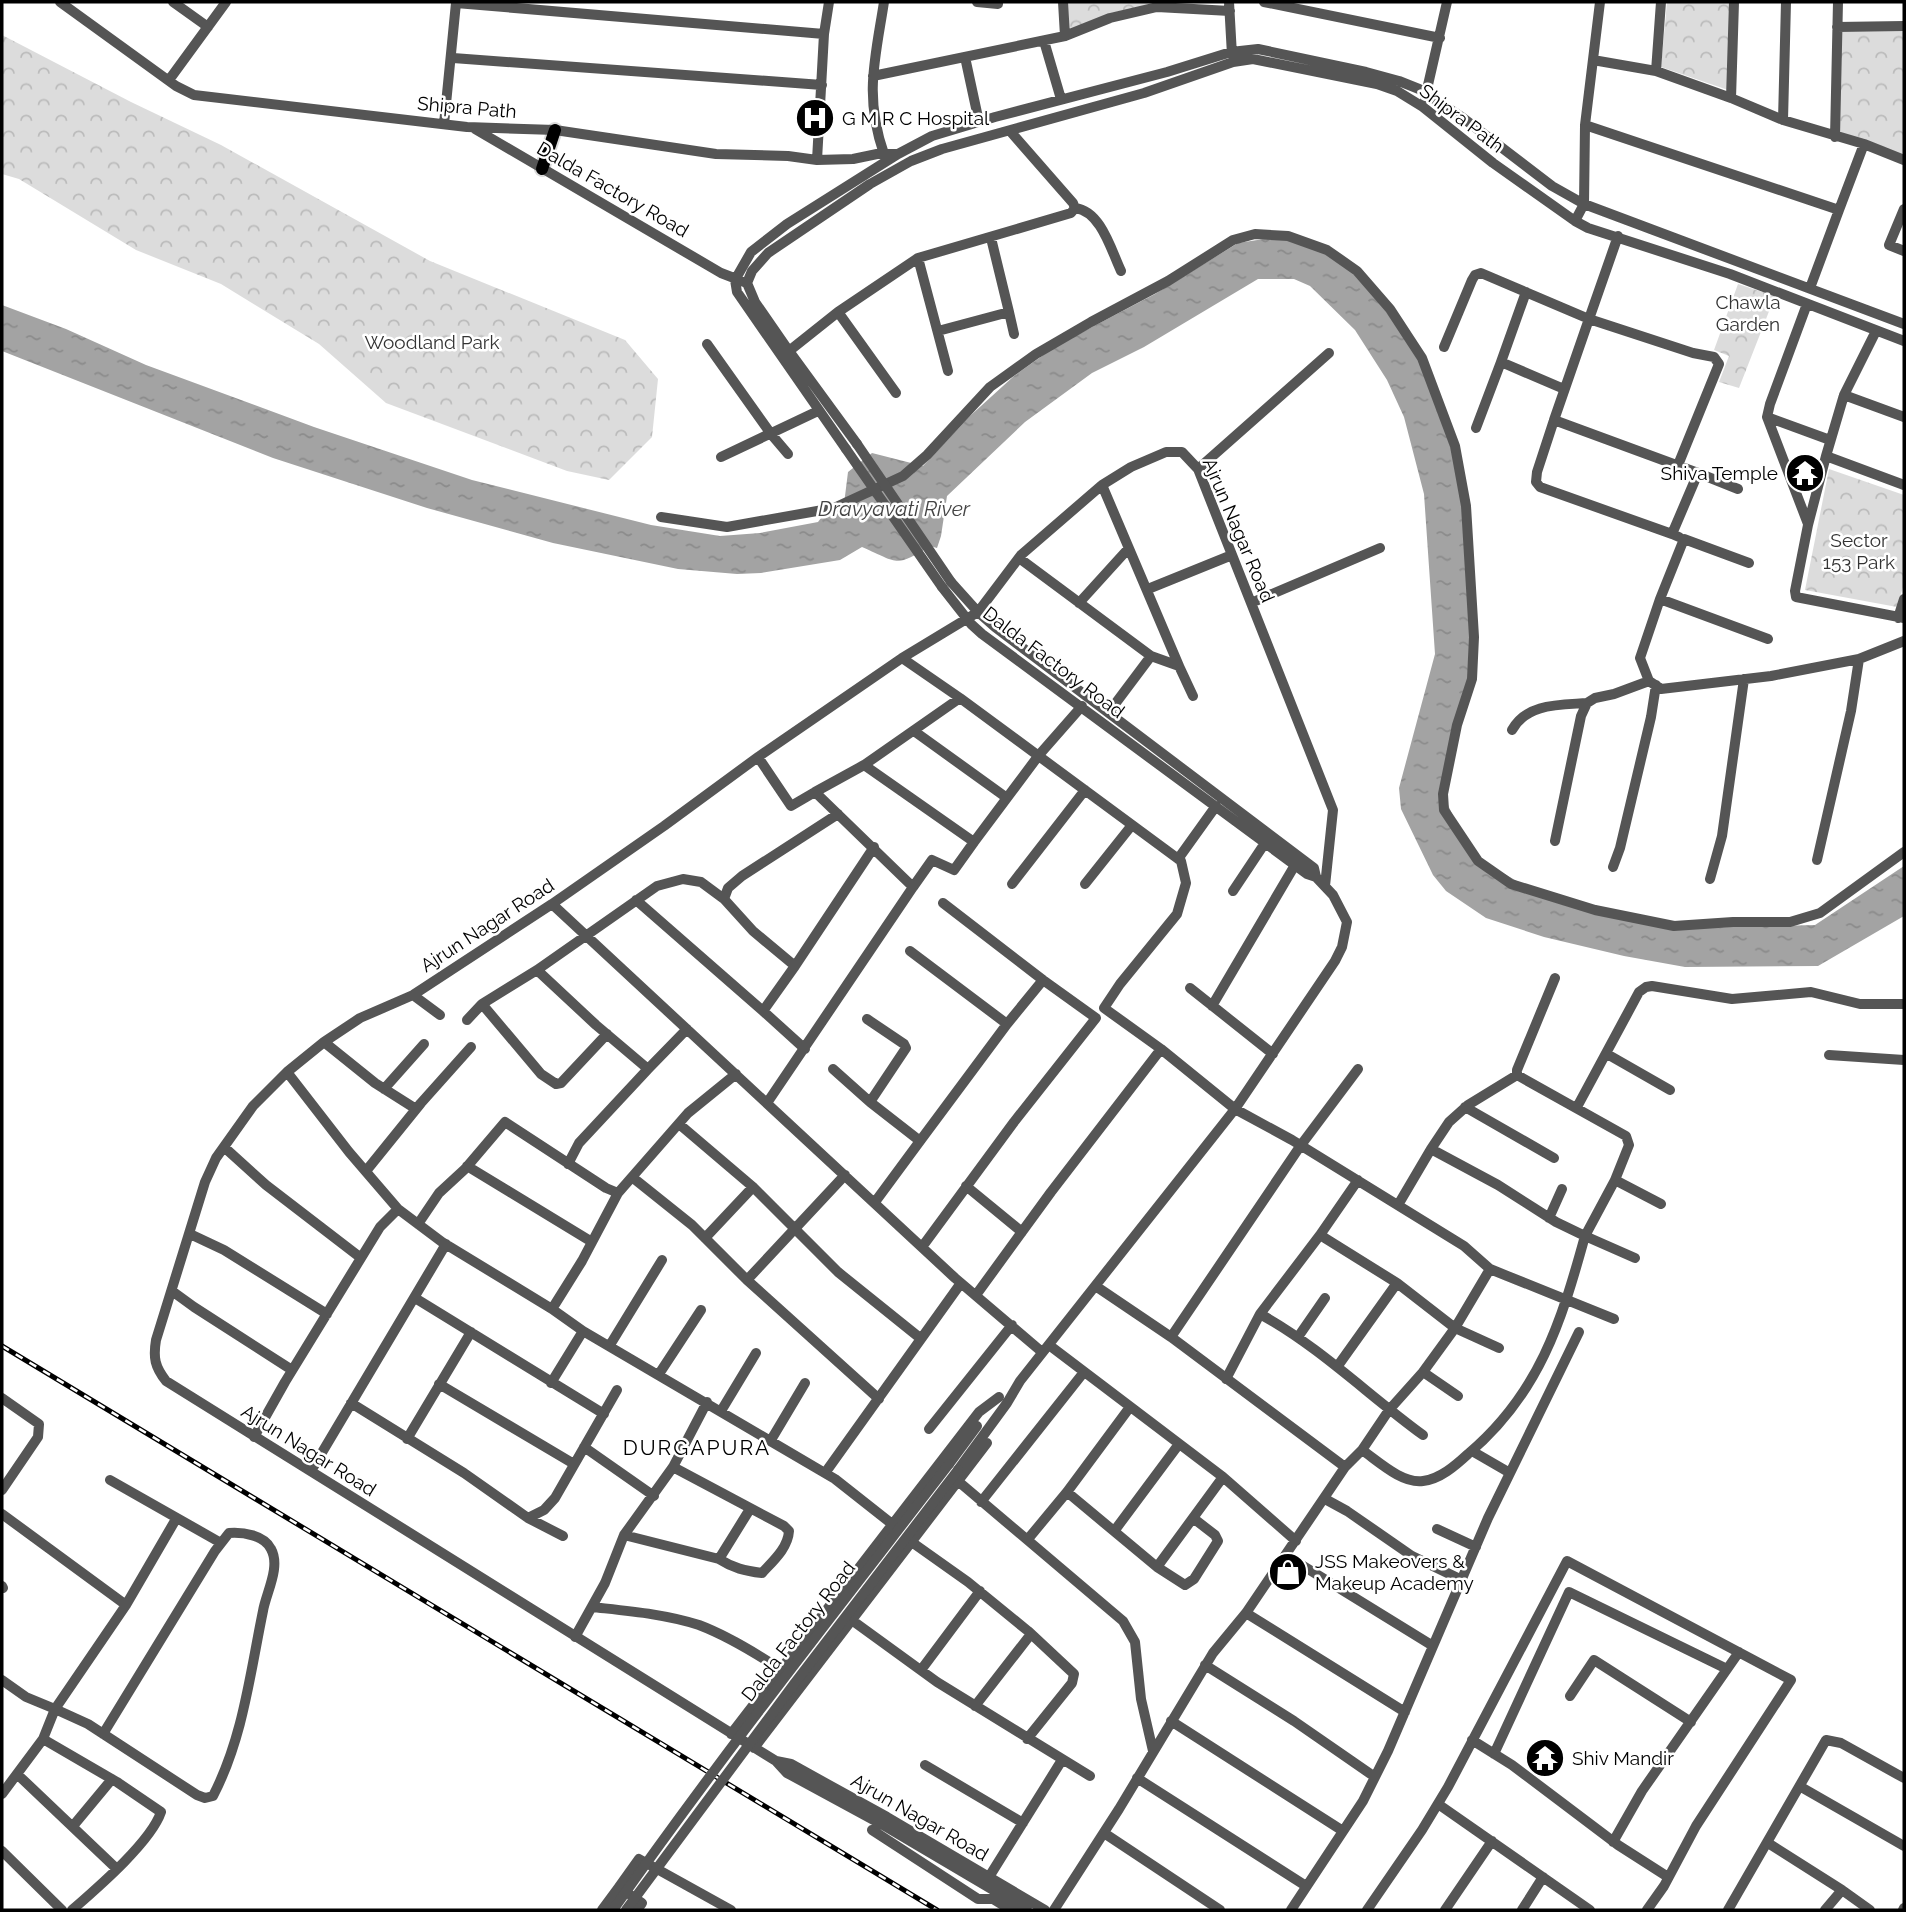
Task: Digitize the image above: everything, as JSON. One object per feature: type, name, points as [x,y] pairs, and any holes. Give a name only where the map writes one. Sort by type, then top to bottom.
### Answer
[{"type":"main road","points":[[542,169],[555,130]]},
{"type":"street","name":"Shipra Path","points":[[60,2],[194,95],[474,128],[555,130],[716,154],[788,156],[817,160],[853,159],[898,153],[932,136],[979,122],[1258,49],[1399,80],[1426,93],[1552,186],[1584,204],[1904,324]]},
{"type":"street","points":[[173,2],[208,27]]},
{"type":"street","points":[[169,80],[226,2]]},
{"type":"street","points":[[817,160],[824,34],[829,2]]},
{"type":"street","points":[[884,2],[873,76],[872,103],[875,127],[884,154]]},
{"type":"street","points":[[977,2],[998,2]]},
{"type":"street","points":[[1063,2],[1065,36]]},
{"type":"street","points":[[1264,2],[1300,5],[1440,38]]},
{"type":"street","points":[[1423,107],[1447,2]]},
{"type":"street","points":[[1575,221],[1584,204],[1585,125],[1600,2]]},
{"type":"street","points":[[1656,71],[1661,2]]},
{"type":"street","points":[[1731,98],[1734,2]]},
{"type":"street","points":[[1783,120],[1786,2]]},
{"type":"street","points":[[1835,137],[1838,2]]},
{"type":"street","points":[[444,124],[453,58],[456,3],[824,34]]},
{"type":"street","points":[[873,76],[1065,36],[1110,18],[1157,4],[1230,6],[1232,57]]},
{"type":"street","points":[[1837,27],[1904,26]]},
{"type":"street","points":[[1044,41],[1061,99]]},
{"type":"street","points":[[965,57],[979,122]]},
{"type":"street","name":"Shipra Path","points":[[747,284],[752,271],[768,253],[870,184],[911,161],[942,149],[1144,93],[1232,57],[1377,84],[1397,91],[1423,107],[1493,163],[1588,228],[1731,274],[1904,341]]},
{"type":"street","points":[[453,58],[822,85]]},
{"type":"street","points":[[1593,60],[1656,71],[1783,120],[1864,144],[1904,160]]},
{"type":"street","points":[[1585,125],[1839,210]]},
{"type":"street","name":"Dalda Factory Road","points":[[474,128],[747,284],[755,302],[857,444],[966,618],[991,641],[1307,874],[1316,877],[1333,895],[1347,922],[1342,947],[1321,985],[1236,1109],[1097,1287],[1003,1400],[626,1910]]},
{"type":"street","points":[[1010,131],[1062,188],[1074,208],[1094,218],[1121,271]]},
{"type":"street","points":[[1810,288],[1864,144]]},
{"type":"street","points":[[736,280],[751,252],[787,224],[870,174],[898,153],[911,161]]},
{"type":"street","points":[[789,351],[838,312],[918,258],[1071,213],[1074,208]]},
{"type":"street","points":[[1904,209],[1889,245],[1904,251]]},
{"type":"street","points":[[661,517],[727,527],[834,508],[903,476],[927,455],[990,387],[1058,341],[1168,281],[1233,240],[1255,234],[1288,236],[1327,250],[1357,271],[1390,309],[1422,358],[1455,446],[1466,506],[1475,637],[1472,678],[1457,726],[1443,794],[1444,810],[1478,861],[1511,884],[1595,910],[1674,926],[1790,922],[1820,913],[1904,852]]},
{"type":"street","points":[[1618,236],[1536,472],[1536,482],[1540,486],[1749,563]]},
{"type":"street","points":[[991,238],[1014,334]]},
{"type":"street","points":[[918,258],[948,371]]},
{"type":"street","points":[[1444,347],[1475,275],[1481,273],[1589,318],[1718,360],[1678,465]]},
{"type":"street","name":"Dalda Factory Road","points":[[736,280],[737,292],[818,411],[947,585],[1058,677],[1109,712],[1314,868],[1316,877]]},
{"type":"street","points":[[1476,428],[1526,292]]},
{"type":"street","points":[[1807,304],[1767,418],[1808,525]]},
{"type":"street","points":[[838,312],[896,393]]},
{"type":"street","points":[[938,331],[1009,312]]},
{"type":"street","points":[[1876,331],[1844,395],[1808,525],[1795,591],[1796,597],[1901,618],[1904,600]]},
{"type":"street","points":[[707,344],[771,435],[788,454]]},
{"type":"street","points":[[1198,469],[1329,353]]},
{"type":"street","points":[[1501,362],[1564,389]]},
{"type":"street","points":[[1844,395],[1904,417]]},
{"type":"street","points":[[721,457],[818,411]]},
{"type":"street","points":[[1767,418],[1830,440]]},
{"type":"street","points":[[1554,420],[1738,489]]},
{"type":"street","name":"Ajrun Nagar Road","points":[[1027,1910],[883,1825],[787,1773],[776,1761],[166,1381],[156,1369],[153,1355],[156,1340],[205,1182],[216,1158],[253,1105],[287,1072],[324,1042],[360,1018],[413,995],[552,904],[902,658],[978,612],[1019,558],[1102,485],[1131,467],[1166,452],[1182,452],[1198,469],[1333,810],[1325,886]]},
{"type":"street","points":[[1826,456],[1904,485]]},
{"type":"street","points":[[1672,534],[1698,473]]},
{"type":"street","points":[[1102,485],[1194,696]]},
{"type":"street","points":[[1613,867],[1620,848],[1651,717],[1652,683],[1640,658],[1684,539]]},
{"type":"street","points":[[1251,603],[1380,548]]},
{"type":"street","points":[[1079,603],[1128,549]]},
{"type":"street","points":[[1148,589],[1232,555]]},
{"type":"street","points":[[1019,558],[1152,656],[1179,666]]},
{"type":"street","points":[[1660,599],[1768,639]]},
{"type":"street","points":[[1512,730],[1519,717],[1543,707],[1587,703],[1595,698],[1652,683],[1661,689],[1744,679],[1859,659],[1904,641]]},
{"type":"street","points":[[1109,712],[1152,656]]},
{"type":"street","points":[[902,658],[1039,755],[1181,861],[1186,883],[1177,914],[1120,984],[922,1247]]},
{"type":"street","points":[[1817,860],[1851,710],[1859,659]]},
{"type":"street","points":[[1710,879],[1722,836],[1744,679]]},
{"type":"street","points":[[758,757],[791,806],[864,765],[960,698]]},
{"type":"street","points":[[1555,841],[1581,716],[1587,703]]},
{"type":"street","points":[[767,1103],[932,860],[954,870],[1039,755],[1082,706]]},
{"type":"street","points":[[914,731],[1007,798]]},
{"type":"street","points":[[864,765],[974,842]]},
{"type":"street","points":[[1012,884],[1086,790]]},
{"type":"street","points":[[815,792],[913,887]]},
{"type":"street","points":[[1178,859],[1216,806]]},
{"type":"street","points":[[724,899],[728,888],[742,876],[838,814]]},
{"type":"street","points":[[1085,884],[1132,825]]},
{"type":"street","points":[[1233,891],[1265,843]]},
{"type":"street","points":[[763,1011],[874,847]]},
{"type":"street","points":[[1212,1006],[1295,865]]},
{"type":"street","points":[[467,1020],[482,1004],[537,970],[657,886],[683,879],[702,883],[724,899],[753,931],[795,966]]},
{"type":"street","points":[[636,900],[805,1049]]},
{"type":"street","points":[[943,903],[1096,1018]]},
{"type":"street","points":[[552,904],[961,1283],[1012,1325],[1084,1372],[1223,1477],[1296,1541]]},
{"type":"street","points":[[910,951],[1007,1024]]},
{"type":"street","points":[[537,970],[648,1069]]},
{"type":"street","points":[[1517,1075],[1555,978]]},
{"type":"street","points":[[875,1202],[1007,1024],[1043,980]]},
{"type":"street","points":[[1577,1107],[1639,992],[1646,986],[1732,999],[1811,992],[1860,1004],[1904,1004]]},
{"type":"street","points":[[1190,988],[1273,1054]]},
{"type":"street","points":[[413,995],[440,1015]]},
{"type":"street","points":[[482,1004],[541,1074],[556,1084],[561,1083],[607,1034]]},
{"type":"street","points":[[1104,1008],[1236,1109],[1301,1145],[1464,1246],[1490,1269],[1614,1319]]},
{"type":"street","points":[[867,1019],[906,1048],[870,1102]]},
{"type":"street","points":[[568,1164],[579,1143],[687,1029]]},
{"type":"street","points":[[324,1042],[384,1089],[416,1109]]},
{"type":"street","points":[[384,1089],[424,1044]]},
{"type":"street","points":[[366,1171],[471,1047]]},
{"type":"street","points":[[976,1295],[1161,1049]]},
{"type":"street","points":[[1607,1055],[1671,1090]]},
{"type":"street","points":[[1829,1055],[1904,1060]]},
{"type":"street","points":[[833,1069],[920,1141]]},
{"type":"street","points":[[1171,1337],[1301,1145],[1358,1069]]},
{"type":"street","points":[[287,1072],[398,1209],[418,1224],[583,1331],[825,1473],[892,1524]]},
{"type":"street","points":[[552,1309],[618,1193],[688,1112],[736,1074]]},
{"type":"street","points":[[1362,1450],[1403,1477],[1421,1482],[1439,1476],[1472,1451],[1511,1410],[1534,1377],[1555,1335],[1585,1236],[1615,1180],[1629,1139],[1517,1075]]},
{"type":"street","points":[[1398,1205],[1450,1122],[1465,1107],[1517,1075]]},
{"type":"street","points":[[1465,1107],[1553,1158]]},
{"type":"street","points":[[418,1224],[439,1193],[467,1166],[505,1122],[618,1193]]},
{"type":"street","points":[[679,1124],[753,1187],[838,1272],[920,1338]]},
{"type":"street","points":[[224,1147],[266,1185],[361,1258]]},
{"type":"street","points":[[1431,1149],[1498,1185],[1549,1218],[1635,1258]]},
{"type":"street","points":[[467,1166],[592,1242]]},
{"type":"street","points":[[747,1280],[845,1175]]},
{"type":"street","points":[[632,1177],[692,1225],[747,1280],[878,1399]]},
{"type":"street","points":[[1226,1378],[1260,1314],[1358,1180]]},
{"type":"street","points":[[1615,1180],[1661,1204]]},
{"type":"street","points":[[966,1186],[1022,1232]]},
{"type":"street","points":[[705,1238],[753,1187]]},
{"type":"street","points":[[1549,1218],[1562,1189]]},
{"type":"street","points":[[254,1437],[380,1227],[398,1209]]},
{"type":"street","points":[[190,1234],[224,1250],[327,1314]]},
{"type":"street","points":[[1320,1235],[1397,1283],[1455,1328],[1499,1348]]},
{"type":"street","points":[[311,1471],[446,1244]]},
{"type":"street","points":[[610,1345],[662,1260]]},
{"type":"street","points":[[1054,1910],[1104,1833],[1205,1665],[1287,1556],[1345,1467],[1362,1450],[1389,1410],[1423,1372],[1455,1328],[1490,1269]]},
{"type":"street","points":[[825,1473],[961,1283]]},
{"type":"street","points":[[1337,1367],[1397,1283]]},
{"type":"street","points":[[1097,1287],[1171,1337],[1345,1467]]},
{"type":"street","points":[[172,1291],[292,1370]]},
{"type":"street","points":[[415,1298],[604,1414]]},
{"type":"street","points":[[1298,1337],[1325,1298]]},
{"type":"street","points":[[659,1374],[701,1310]]},
{"type":"street","points":[[1260,1314],[1298,1337],[1423,1435]]},
{"type":"street","points":[[929,1429],[1012,1325]]},
{"type":"street","points":[[551,1382],[583,1331]]},
{"type":"street","points":[[407,1439],[471,1332]]},
{"type":"street","points":[[1291,1910],[1363,1801],[1375,1777],[1476,1547],[1579,1332]]},
{"type":"street","points":[[721,1411],[756,1353]]},
{"type":"street","points":[[981,1502],[1084,1372]]},
{"type":"street","points":[[1423,1372],[1458,1396]]},
{"type":"street","points":[[771,1440],[805,1383]]},
{"type":"street","points":[[439,1384],[574,1464]]},
{"type":"street","points":[[528,1518],[544,1510],[555,1498],[617,1390]]},
{"type":"street","points":[[2,1398],[39,1424],[40,1430],[38,1437],[6,1475],[2,1490]]},
{"type":"street","points":[[754,1748],[996,1430],[1003,1400]]},
{"type":"street","points":[[731,1734],[979,1412],[1003,1400]]},
{"type":"street","points":[[575,1637],[605,1583],[624,1535],[673,1467],[707,1402]]},
{"type":"street","points":[[351,1403],[464,1473],[528,1518],[563,1536]]},
{"type":"street","points":[[1028,1539],[1067,1492],[1130,1407]]},
{"type":"street","points":[[1115,1530],[1179,1444]]},
{"type":"street","points":[[584,1447],[654,1496]]},
{"type":"street","points":[[1472,1451],[1510,1473]]},
{"type":"street","points":[[624,1535],[719,1559],[733,1568],[762,1573],[787,1541],[789,1531],[771,1517],[750,1509],[673,1467]]},
{"type":"street","name":"Dalda Factory Road","points":[[613,1910],[786,1675],[953,1467]]},
{"type":"street","points":[[1157,1567],[1223,1477]]},
{"type":"street","points":[[110,1480],[221,1544]]},
{"type":"street","points":[[958,1482],[1123,1621],[1135,1642],[1141,1699],[1153,1751]]},
{"type":"street","points":[[1067,1492],[1157,1567],[1181,1584],[1187,1585],[1194,1579],[1218,1539],[1192,1518]]},
{"type":"street","points":[[1325,1499],[1412,1556],[1462,1580]]},
{"type":"street","points":[[719,1559],[750,1509]]},
{"type":"street","points":[[2,1514],[126,1605]]},
{"type":"street","points":[[2,1794],[43,1739],[55,1709],[126,1605],[176,1519]]},
{"type":"street","points":[[1437,1529],[1476,1547]]},
{"type":"street","points":[[2,1680],[26,1697],[88,1724],[103,1734],[197,1795],[205,1798],[213,1796],[224,1775],[240,1725],[275,1559],[267,1543],[244,1532],[229,1533],[103,1734]]},
{"type":"street","points":[[912,1543],[980,1591],[1074,1674],[1072,1683],[1027,1739]]},
{"type":"street","points":[[1287,1556],[1433,1646]]},
{"type":"street","points":[[1367,1910],[1438,1804],[1567,1561],[1791,1680],[1696,1826],[1647,1910]]},
{"type":"street","points":[[920,1670],[980,1591]]},
{"type":"street","points":[[1494,1754],[1569,1592],[1727,1669]]},
{"type":"street","points":[[592,1607],[649,1614],[699,1625],[742,1644],[780,1669]]},
{"type":"street","points":[[1246,1613],[1405,1712]]},
{"type":"street","points":[[1539,1615],[1555,1622]]},
{"type":"street","points":[[853,1621],[975,1706],[1090,1776]]},
{"type":"street","points":[[975,1706],[1031,1634]]},
{"type":"street","points":[[1613,1842],[1642,1791],[1739,1652]]},
{"type":"street","points":[[1570,1696],[1594,1660],[1691,1722]]},
{"type":"street","points":[[1205,1665],[1294,1721],[1375,1777]]},
{"type":"street","points":[[1171,1721],[1343,1831]]},
{"type":"street","points":[[43,1739],[112,1779],[161,1812],[158,1820],[117,1869],[72,1910]]},
{"type":"street","points":[[1728,1910],[1826,1740],[1831,1739],[1904,1778]]},
{"type":"street","points":[[1472,1740],[1512,1765],[1613,1842],[1668,1877]]},
{"type":"street","points":[[989,1877],[1062,1760]]},
{"type":"street","name":"Ajrun Nagar Road","points":[[776,1761],[791,1764],[1045,1910]]},
{"type":"street","points":[[925,1765],[1023,1823]]},
{"type":"street","points":[[17,1774],[117,1869]]},
{"type":"street","points":[[1137,1778],[1307,1886]]},
{"type":"street","points":[[73,1826],[112,1779]]},
{"type":"street","points":[[1801,1787],[1904,1846]]},
{"type":"street","points":[[1438,1804],[1590,1910]]},
{"type":"street","points":[[872,1830],[978,1899],[993,1899],[1011,1910]]},
{"type":"street","points":[[1104,1833],[1220,1910]]},
{"type":"street","points":[[1445,1910],[1492,1841]]},
{"type":"street","points":[[1768,1843],[1870,1910]]},
{"type":"street","points":[[2,1851],[62,1910]]},
{"type":"street","points":[[602,1910],[639,1859],[731,1910]]},
{"type":"street","points":[[1522,1910],[1543,1877]]},
{"type":"street","points":[[619,1887],[639,1907],[653,1910]]},
{"type":"street","points":[[1825,1910],[1842,1890]]},
{"type":"green space","points":[[1061,2],[1157,2],[1157,7],[1065,36]]},
{"type":"green space","points":[[1667,2],[1731,2],[1728,90],[1661,67]]},
{"type":"green space","points":[[1904,26],[1904,162],[1835,137],[1837,27]]},
{"type":"green space","name":"Woodland Park","points":[[2,35],[221,145],[430,261],[625,340],[658,379],[652,437],[609,480],[567,471],[386,403],[319,344],[221,284],[136,250],[19,179],[2,174]]},
{"type":"green space","name":"Chawla Garden","points":[[1738,284],[1775,296],[1739,388],[1719,382],[1729,356],[1714,350]]},
{"type":"green space","name":"Sector 153 Park","points":[[1829,469],[1904,495],[1904,584],[1897,607],[1805,590]]},
{"type":"water","name":"Dravyavati River","points":[[1276,237],[1320,248],[1363,279],[1420,359],[1466,491],[1476,656],[1442,792],[1471,855],[1536,892],[1690,928],[1815,925],[1904,866],[1904,916],[1818,966],[1685,967],[1544,937],[1486,918],[1446,891],[1433,875],[1401,809],[1399,788],[1435,654],[1424,494],[1404,417],[1387,380],[1355,330],[1310,286],[1294,279],[1258,279],[1144,347],[1092,373],[1025,422],[947,496],[937,548],[930,546],[910,558],[897,561],[862,547],[840,560],[761,573],[737,574],[678,569],[553,543],[427,508],[273,458],[2,351],[2,305],[66,329],[146,365],[314,427],[472,480],[651,525],[720,536],[760,533],[818,522],[821,518],[843,512],[848,472],[872,453],[923,466],[970,416],[1014,376],[1056,346],[1155,294],[1238,243]]},
{"type":"railway","points":[[2,1346],[937,1910]]},
{"type":"place","name":"G M R C Hospital","points":[[815,118]]},
{"type":"place","name":"Shiva Temple","points":[[1805,473]]},
{"type":"place","name":"JSS Makeovers & Makeup Academy","points":[[1288,1572]]},
{"type":"place","name":"Shiv Mandir","points":[[1545,1758]]},
{"type":"district","name":"DURGAPURA","points":[[697,1447]]}]
